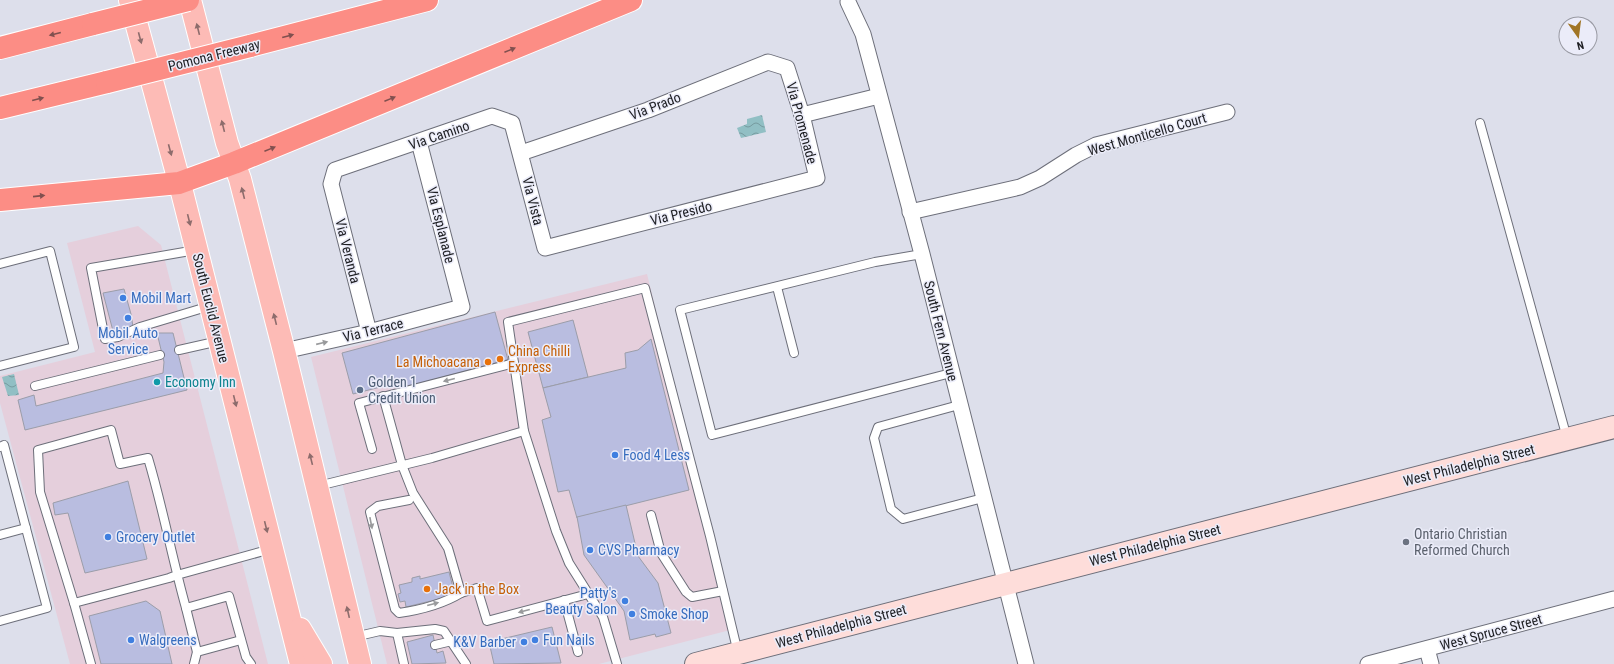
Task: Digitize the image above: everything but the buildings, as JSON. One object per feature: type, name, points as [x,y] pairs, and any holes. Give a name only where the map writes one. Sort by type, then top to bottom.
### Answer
[{"type":"highway","points":[[0,48],[189,0]]},
{"type":"highway","name":"Pomona Freeway","points":[[0,108],[427,0]]},
{"type":"highway","points":[[0,200],[179,183],[234,163],[631,0]]},
{"type":"main road","name":"South Euclid Avenue","points":[[130,0],[220,341],[301,664]]},
{"type":"main road","points":[[189,0],[234,163],[240,179],[318,486],[360,664]]},
{"type":"main road","name":"West Philadelphia Street","points":[[696,664],[1614,427]]},
{"type":"main road","points":[[281,586],[299,627],[321,664]]},
{"type":"street","name":"South Fern Avenue","points":[[848,2],[863,34],[922,254],[959,405],[1026,664]]},
{"type":"street","name":"Via Prado","points":[[521,154],[648,110],[768,62],[787,68]]},
{"type":"street","name":"Via Promenade","points":[[787,68],[802,115],[817,178]]},
{"type":"street","points":[[802,115],[879,96]]},
{"type":"street","name":"West Monticello Court","points":[[910,212],[1020,187],[1040,178],[1076,155],[1096,145],[1227,112]]},
{"type":"street","name":"Via Camino","points":[[336,170],[492,116],[512,123],[521,154]]},
{"type":"street","name":"Via Esplanade","points":[[419,142],[462,307]]},
{"type":"street","name":"Via Vista","points":[[521,154],[545,248]]},
{"type":"street","name":"Via Veranda","points":[[336,170],[331,184],[369,332]]},
{"type":"street","name":"Via Presido","points":[[545,248],[817,178]]},
{"type":"street","name":"Via Terrace","points":[[284,352],[369,332],[462,307]]},
{"type":"street","name":"West Spruce Street","points":[[1368,664],[1614,599]]},
{"type":"street","points":[[1427,649],[1431,664]]},
{"type":"lane","points":[[1480,123],[1567,439]]},
{"type":"lane","points":[[196,250],[91,268],[105,339],[210,306]]},
{"type":"lane","points":[[0,264],[50,251],[74,347],[0,366]]},
{"type":"lane","points":[[922,254],[875,262],[680,310],[712,435],[951,373]]},
{"type":"lane","points":[[777,287],[794,354]]},
{"type":"lane","points":[[617,664],[603,617],[569,564],[524,431],[508,322],[645,288],[738,653]]},
{"type":"lane","points":[[179,350],[220,341]]},
{"type":"lane","points":[[35,386],[160,355]]},
{"type":"lane","points":[[372,449],[359,403],[514,363]]},
{"type":"lane","points":[[383,396],[402,465],[413,492],[448,548],[461,593]]},
{"type":"lane","points":[[959,405],[878,427],[874,438],[891,509],[903,519],[983,498]]},
{"type":"lane","points":[[90,664],[74,603],[40,492],[38,450],[111,430],[120,464],[148,458],[161,501],[177,575],[197,652],[194,664]]},
{"type":"lane","points":[[318,486],[402,465],[524,431]]},
{"type":"lane","points":[[0,447],[4,445],[47,608],[0,621]]},
{"type":"lane","points":[[409,500],[378,506],[370,512],[395,610],[399,613],[449,600],[461,593],[478,588],[487,621],[588,594]]},
{"type":"lane","points":[[651,514],[661,553],[686,592],[692,597],[723,591]]},
{"type":"lane","points":[[0,535],[26,528]]},
{"type":"lane","points":[[74,603],[272,549]]},
{"type":"lane","points":[[186,608],[229,596],[246,657],[251,664]]},
{"type":"lane","points":[[564,600],[578,652]]},
{"type":"lane","points":[[354,637],[380,631],[397,633],[435,628],[444,631],[466,664]]},
{"type":"lane","points":[[397,633],[405,653],[404,664]]},
{"type":"lane","points":[[197,652],[241,640]]},
{"type":"lane","points":[[435,645],[452,641]]},
{"type":"shaded area","points":[[138,226],[161,245],[268,664],[70,664],[0,403],[0,376],[95,352],[67,243]]},
{"type":"shaded area","points":[[647,274],[734,629],[599,664],[387,664],[311,357]]},
{"type":"water","points":[[762,115],[766,132],[741,138],[737,128],[747,124],[747,119]]},
{"type":"water","points":[[14,374],[19,395],[8,396],[2,377]]},
{"type":"place","name":"Mobil Mart","points":[[123,298]]},
{"type":"place","name":"Mobil Auto Service","points":[[128,318]]},
{"type":"place","name":"China Chilli Express","points":[[500,359]]},
{"type":"place","name":"La Michoacana","points":[[488,362]]},
{"type":"place","name":"Economy Inn","points":[[157,382]]},
{"type":"place","name":"Golden 1 Credit Union","points":[[360,390]]},
{"type":"place","name":"Food 4 Less","points":[[615,455]]},
{"type":"place","name":"Grocery Outlet","points":[[108,537]]},
{"type":"place","name":"Ontario Christian Reformed Church","points":[[1406,542]]},
{"type":"place","name":"CVS Pharmacy","points":[[590,550]]},
{"type":"place","name":"Jack in the Box","points":[[427,589]]},
{"type":"place","name":"Patty's Beauty Salon","points":[[625,601]]},
{"type":"place","name":"Smoke Shop","points":[[632,614]]},
{"type":"place","name":"Walgreens","points":[[131,640]]},
{"type":"place","name":"Fun Nails","points":[[535,640]]},
{"type":"place","name":"K&V Barber","points":[[524,642]]}]
